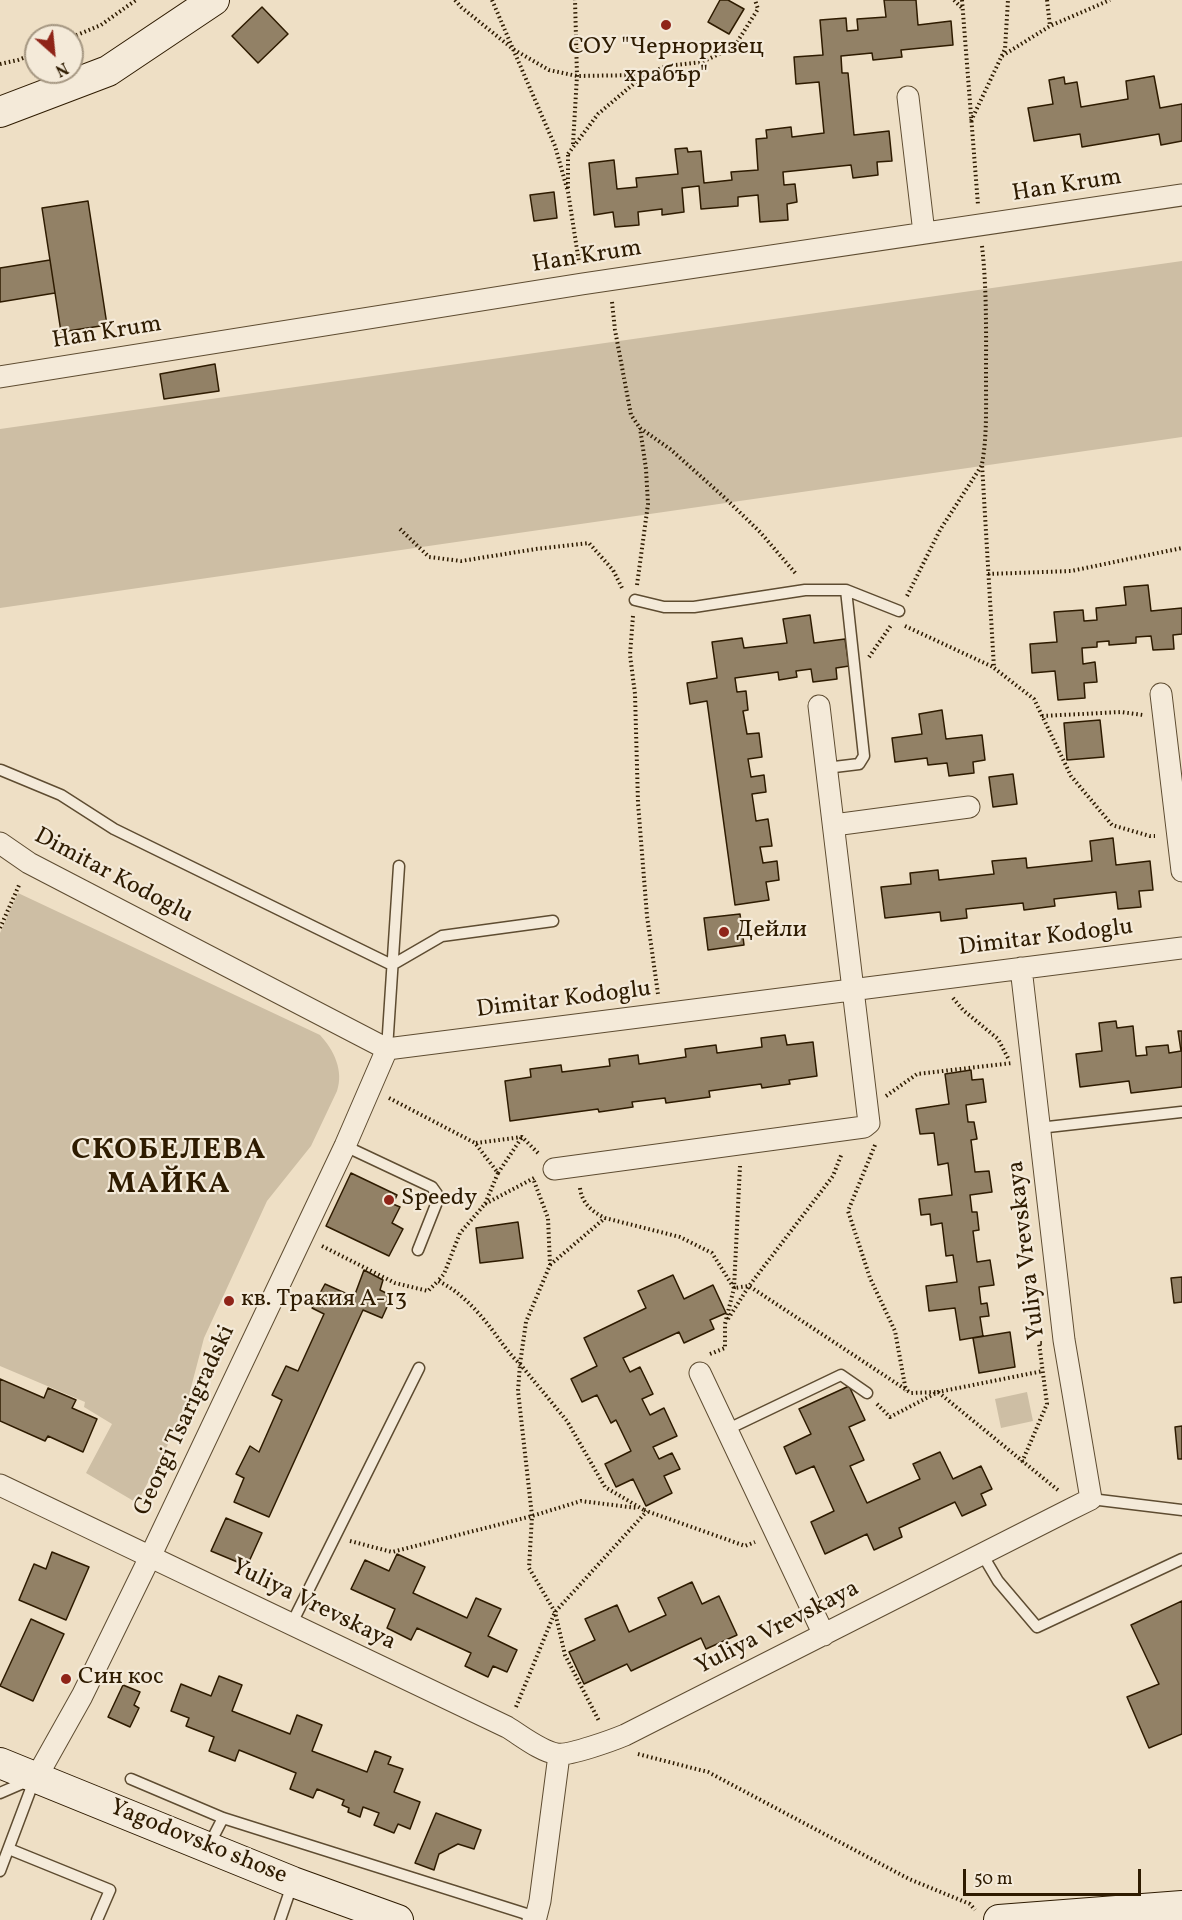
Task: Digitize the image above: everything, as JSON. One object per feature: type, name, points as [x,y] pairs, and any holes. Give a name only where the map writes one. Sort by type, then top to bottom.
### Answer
[{"type":"street","points":[[0,112],[108,71],[205,3]]},
{"type":"street","points":[[908,97],[924,233]]},
{"type":"street","name":"Han Krum","points":[[0,377],[582,284],[1182,195]]},
{"type":"street","points":[[1161,694],[1182,871]]},
{"type":"street","points":[[554,1169],[739,1144],[862,1120],[854,990],[819,706]]},
{"type":"street","points":[[834,825],[969,807]]},
{"type":"street","name":"Dimitar Kodoglu","points":[[0,843],[29,863],[387,1048],[1182,948]]},
{"type":"street","name":"Yuliya Vrevskaya","points":[[0,1485],[507,1727],[544,1749],[559,1755],[609,1742],[824,1635],[1091,1499],[1064,1340],[1039,1128],[1020,1062],[1021,968]]},
{"type":"street","name":"Georgi Tsarigradski","points":[[36,1778],[82,1696],[150,1557],[345,1146],[387,1048]]},
{"type":"street","points":[[700,1373],[824,1635]]},
{"type":"street","points":[[535,1919],[559,1755]]},
{"type":"street","name":"Yagodovsko shose","points":[[0,1763],[293,1882],[398,1920]]},
{"type":"street","points":[[988,1916],[1182,1906]]},
{"type":"lane","points":[[635,600],[664,607],[694,607],[805,590],[846,590],[899,611]]},
{"type":"lane","points":[[826,768],[859,764],[864,756],[846,590]]},
{"type":"lane","points":[[2,770],[61,795],[114,830],[392,965]]},
{"type":"lane","points":[[387,1048],[399,866]]},
{"type":"lane","points":[[392,965],[442,936],[554,921]]},
{"type":"lane","points":[[1039,1128],[1181,1112]]},
{"type":"lane","points":[[345,1146],[432,1187],[437,1202],[418,1250]]},
{"type":"lane","points":[[291,1625],[419,1368]]},
{"type":"lane","points":[[726,1430],[841,1375],[867,1393]]},
{"type":"lane","points":[[1091,1499],[1182,1510]]},
{"type":"lane","points":[[982,1554],[998,1581],[1037,1627],[1182,1559]]},
{"type":"lane","points":[[0,1793],[36,1778]]},
{"type":"lane","points":[[0,1871],[36,1778]]},
{"type":"lane","points":[[131,1779],[224,1818],[535,1919]]},
{"type":"lane","points":[[208,1847],[224,1818]]},
{"type":"lane","points":[[9,1849],[110,1890],[97,1920]]},
{"type":"lane","points":[[280,1920],[293,1882]]},
{"type":"path","points":[[84,32],[101,25],[136,0]]},
{"type":"path","points":[[455,0],[513,49],[549,70],[577,76],[644,75]]},
{"type":"path","points":[[492,0],[552,137],[568,192],[582,284]]},
{"type":"path","points":[[568,192],[568,153],[573,142],[577,76],[575,0]]},
{"type":"path","points":[[568,153],[598,114],[644,75],[666,66],[702,62],[734,47],[758,9],[755,0]]},
{"type":"path","points":[[954,0],[963,9]]},
{"type":"path","points":[[962,0],[985,274],[986,446],[982,464],[994,668]]},
{"type":"path","points":[[971,122],[1005,50],[1008,0]]},
{"type":"path","points":[[1047,0],[1050,26]]},
{"type":"path","points":[[1002,56],[1050,26],[1110,0]]},
{"type":"path","points":[[0,64],[24,58]]},
{"type":"path","points":[[609,280],[615,330],[631,415],[640,428],[670,449],[760,532],[798,576],[805,590]]},
{"type":"path","points":[[640,428],[648,504],[630,655],[635,694],[638,803],[647,916],[660,1015]]},
{"type":"path","points":[[856,671],[876,649],[899,611],[940,530],[982,464]]},
{"type":"path","points":[[400,529],[429,557],[461,561],[589,543],[613,570],[634,612]]},
{"type":"path","points":[[988,574],[1071,571],[1182,548]]},
{"type":"path","points":[[903,626],[994,668],[1034,699],[1071,776],[1112,825],[1150,836],[1169,835],[1178,841]]},
{"type":"path","points":[[1042,716],[1121,712],[1164,717]]},
{"type":"path","points":[[0,928],[29,863]]},
{"type":"path","points":[[948,978],[951,996],[963,1010],[998,1039],[1020,1062]]},
{"type":"path","points":[[725,1324],[749,1286],[833,1176],[862,1120],[917,1074],[1020,1062]]},
{"type":"path","points":[[371,1086],[400,1106],[475,1143],[498,1173]]},
{"type":"path","points":[[862,1120],[877,1140],[848,1211],[870,1278],[895,1331],[906,1391]]},
{"type":"path","points":[[475,1143],[522,1137]]},
{"type":"path","points":[[485,1204],[554,1169],[522,1137]]},
{"type":"path","points":[[294,1252],[322,1245],[395,1283],[428,1291],[444,1274],[460,1233],[485,1204],[498,1173],[522,1137]]},
{"type":"path","points":[[700,1373],[701,1358],[725,1348],[725,1324],[734,1288],[741,1171],[739,1144]]},
{"type":"path","points":[[576,1166],[582,1200],[594,1213],[680,1238],[712,1253],[734,1288]]},
{"type":"path","points":[[533,1179],[548,1218],[550,1265],[526,1322],[518,1391],[532,1516],[530,1568],[555,1612],[565,1656],[609,1742],[617,1749],[708,1772],[909,1879],[970,1904],[988,1916]]},
{"type":"path","points":[[550,1265],[605,1218]]},
{"type":"path","points":[[438,1281],[453,1288],[489,1325],[511,1356],[567,1421],[605,1487],[645,1511]]},
{"type":"path","points":[[734,1288],[749,1286],[910,1393],[938,1392],[1043,1371]]},
{"type":"path","points":[[867,1393],[890,1417],[938,1392]]},
{"type":"path","points":[[938,1392],[1060,1492],[1069,1510]]},
{"type":"path","points":[[1022,1462],[1037,1422]]},
{"type":"path","points":[[336,1534],[356,1544],[392,1552],[582,1501],[633,1506],[745,1546],[776,1534]]},
{"type":"path","points":[[507,1727],[555,1612],[645,1511]]},
{"type":"shaded area","points":[[1182,261],[1182,437],[0,608],[0,429]]},
{"type":"shaded area","points":[[18,893],[320,1035],[330,1047],[338,1068],[337,1091],[311,1146],[267,1201],[204,1338],[184,1414],[137,1503],[86,1473],[112,1424],[84,1407],[85,1402],[0,1366],[0,933]]},
{"type":"shaded area","points":[[1027,1392],[1033,1421],[1001,1428],[995,1399]]},
{"type":"building","points":[[720,0],[728,0],[744,9],[729,34],[708,22]]},
{"type":"building","points":[[884,0],[916,0],[918,25],[951,21],[953,45],[901,50],[902,57],[873,60],[872,53],[841,56],[842,73],[848,73],[854,135],[889,131],[892,161],[877,162],[878,175],[853,178],[851,165],[783,172],[784,185],[795,184],[797,202],[787,204],[788,220],[760,222],[758,195],[738,197],[738,206],[701,209],[699,186],[682,188],[684,212],[662,215],[662,209],[638,212],[639,225],[615,227],[613,212],[594,215],[589,163],[614,160],[617,189],[637,187],[636,178],[678,174],[675,149],[687,148],[688,152],[701,151],[704,183],[732,180],[731,172],[758,170],[756,139],[767,138],[766,130],[791,127],[792,137],[824,133],[819,82],[796,84],[794,57],[823,55],[820,20],[846,18],[847,31],[858,30],[857,19],[886,17]]},
{"type":"building","points":[[262,7],[288,34],[258,63],[232,36]]},
{"type":"building","points":[[1154,76],[1160,108],[1182,104],[1182,141],[1161,145],[1159,134],[1082,147],[1080,134],[1034,141],[1028,108],[1053,104],[1049,80],[1064,77],[1065,84],[1077,82],[1081,107],[1128,99],[1126,81]]},
{"type":"building","points":[[554,192],[557,218],[534,221],[530,195]]},
{"type":"building","points":[[88,201],[107,325],[61,332],[42,208]]},
{"type":"building","points":[[50,260],[55,293],[0,302],[0,268]]},
{"type":"building","points":[[215,364],[219,391],[164,399],[160,374]]},
{"type":"building","points":[[1148,585],[1151,611],[1182,608],[1182,634],[1173,635],[1174,649],[1153,650],[1151,636],[1136,637],[1136,643],[1109,645],[1109,641],[1097,642],[1097,647],[1082,648],[1083,664],[1095,662],[1097,682],[1084,683],[1085,698],[1058,700],[1055,671],[1032,673],[1030,644],[1057,642],[1054,612],[1083,610],[1084,621],[1097,620],[1096,608],[1126,605],[1124,587]]},
{"type":"building","points":[[810,615],[814,643],[845,639],[849,666],[836,668],[837,679],[813,682],[811,669],[796,671],[797,677],[779,680],[778,672],[735,678],[737,692],[746,691],[748,710],[743,711],[747,734],[759,733],[762,757],[748,759],[751,777],[764,775],[766,792],[752,794],[756,821],[768,819],[772,846],[760,847],[763,863],[777,861],[779,880],[766,882],[769,900],[735,905],[707,701],[690,704],[687,683],[717,678],[712,642],[742,638],[744,648],[787,643],[783,619]]},
{"type":"building","points":[[942,710],[946,739],[982,735],[985,760],[973,762],[974,773],[949,776],[947,763],[928,765],[927,758],[895,762],[892,738],[922,734],[919,714]]},
{"type":"building","points":[[1100,720],[1104,757],[1067,760],[1064,723]]},
{"type":"building","points":[[1013,774],[1017,804],[993,807],[989,777]]},
{"type":"building","points":[[1113,838],[1116,865],[1150,861],[1153,890],[1139,891],[1141,907],[1118,909],[1116,892],[1054,899],[1055,906],[1024,910],[1023,903],[966,909],[967,918],[941,921],[940,912],[885,918],[881,887],[911,884],[910,873],[938,870],[939,880],[994,874],[992,861],[1026,858],[1027,868],[1092,861],[1090,841]]},
{"type":"building","name":"Дейли","points":[[740,914],[744,945],[708,950],[704,918]]},
{"type":"building","points":[[1116,1021],[1117,1028],[1133,1026],[1136,1056],[1147,1055],[1146,1047],[1168,1045],[1169,1053],[1181,1051],[1178,1031],[1182,1031],[1182,1087],[1131,1093],[1129,1081],[1080,1087],[1076,1054],[1102,1051],[1099,1023]]},
{"type":"building","points":[[785,1035],[787,1045],[813,1042],[817,1076],[789,1080],[790,1084],[762,1088],[761,1084],[709,1091],[710,1097],[666,1103],[665,1098],[632,1102],[633,1107],[599,1112],[598,1109],[510,1121],[505,1081],[531,1077],[530,1069],[561,1065],[562,1072],[610,1066],[609,1059],[638,1055],[639,1064],[686,1057],[685,1049],[716,1045],[717,1053],[762,1047],[761,1038]]},
{"type":"building","points":[[971,1070],[972,1080],[983,1079],[986,1102],[966,1105],[968,1122],[974,1122],[977,1139],[971,1140],[975,1172],[989,1171],[992,1192],[970,1195],[972,1212],[977,1212],[979,1230],[973,1231],[977,1262],[990,1260],[994,1285],[979,1287],[981,1304],[987,1303],[989,1316],[980,1317],[983,1336],[960,1340],[955,1308],[929,1311],[926,1286],[957,1282],[953,1255],[946,1256],[942,1223],[931,1225],[930,1214],[921,1215],[919,1199],[952,1195],[948,1163],[938,1165],[934,1133],[920,1134],[916,1109],[949,1104],[945,1074]]},
{"type":"building","points":[[351,1173],[397,1195],[393,1204],[400,1207],[392,1223],[403,1229],[389,1256],[326,1226]]},
{"type":"building","points":[[518,1222],[523,1258],[480,1263],[476,1228]]},
{"type":"building","points":[[364,1270],[383,1280],[380,1290],[392,1296],[382,1318],[363,1310],[269,1517],[234,1502],[244,1478],[236,1474],[250,1446],[259,1452],[282,1400],[272,1395],[286,1366],[298,1371],[324,1314],[312,1308],[325,1284],[354,1297]]},
{"type":"building","points":[[673,1275],[684,1299],[713,1285],[726,1313],[710,1320],[714,1329],[684,1343],[679,1332],[623,1358],[630,1372],[640,1367],[653,1394],[642,1399],[650,1415],[664,1408],[677,1436],[653,1447],[659,1459],[672,1453],[680,1469],[664,1476],[672,1493],[646,1506],[633,1479],[616,1487],[605,1464],[631,1451],[616,1420],[611,1423],[597,1395],[582,1402],[571,1379],[597,1366],[584,1338],[646,1308],[638,1291]]},
{"type":"building","points":[[1182,1277],[1182,1302],[1174,1303],[1171,1278]]},
{"type":"building","points":[[1010,1332],[1015,1367],[979,1373],[973,1338]]},
{"type":"building","points":[[0,1379],[44,1398],[48,1388],[76,1400],[72,1408],[97,1419],[83,1452],[48,1436],[45,1441],[0,1421]]},
{"type":"building","points":[[849,1386],[865,1420],[849,1427],[864,1460],[850,1466],[867,1503],[920,1479],[913,1464],[940,1452],[953,1479],[981,1466],[992,1489],[981,1494],[986,1505],[962,1516],[955,1502],[899,1528],[902,1537],[874,1550],[867,1534],[825,1554],[811,1522],[834,1511],[814,1466],[796,1474],[784,1447],[811,1434],[799,1409]]},
{"type":"building","points":[[1182,1426],[1182,1459],[1178,1459],[1175,1427]]},
{"type":"building","points":[[226,1518],[262,1533],[247,1566],[211,1551]]},
{"type":"building","points":[[52,1552],[89,1567],[66,1620],[19,1600],[34,1564],[46,1569]]},
{"type":"building","points":[[397,1554],[425,1567],[413,1593],[467,1618],[476,1598],[501,1609],[488,1636],[517,1650],[507,1672],[493,1666],[488,1677],[465,1666],[471,1653],[417,1628],[411,1640],[387,1628],[395,1609],[351,1589],[365,1560],[389,1571]]},
{"type":"building","points":[[692,1582],[702,1604],[719,1596],[737,1635],[706,1649],[701,1638],[631,1671],[627,1664],[584,1684],[569,1652],[595,1640],[585,1619],[617,1605],[629,1632],[666,1615],[658,1598]]},
{"type":"building","points":[[1182,1601],[1182,1734],[1149,1748],[1127,1697],[1159,1684],[1131,1625]]},
{"type":"building","points":[[31,1619],[64,1634],[33,1701],[0,1686]]},
{"type":"building","points":[[219,1676],[242,1685],[232,1711],[290,1734],[297,1715],[322,1725],[312,1751],[367,1772],[375,1751],[391,1757],[388,1764],[403,1769],[394,1792],[420,1802],[410,1829],[398,1824],[394,1833],[374,1825],[379,1813],[363,1807],[360,1817],[348,1812],[349,1808],[342,1805],[344,1800],[317,1789],[313,1798],[290,1789],[296,1773],[239,1750],[235,1761],[209,1751],[214,1737],[186,1726],[189,1718],[171,1711],[181,1684],[211,1696]]},
{"type":"building","points":[[123,1685],[140,1692],[134,1705],[139,1708],[130,1727],[108,1717]]},
{"type":"building","points":[[436,1813],[481,1830],[474,1849],[458,1844],[439,1854],[434,1870],[415,1863]]},
{"type":"place","name":"СОУ \"Черноризец храбър\"","points":[[666,25]]},
{"type":"place","name":"Дейли","points":[[724,932]]},
{"type":"place","name":"Speedy","points":[[389,1200]]},
{"type":"place","name":"кв. Тракия А-13","points":[[229,1301]]},
{"type":"place","name":"Син кос","points":[[66,1679]]},
{"type":"district","name":"СКОБЕЛЕВА МАЙКА","points":[[169,1169]]}]
